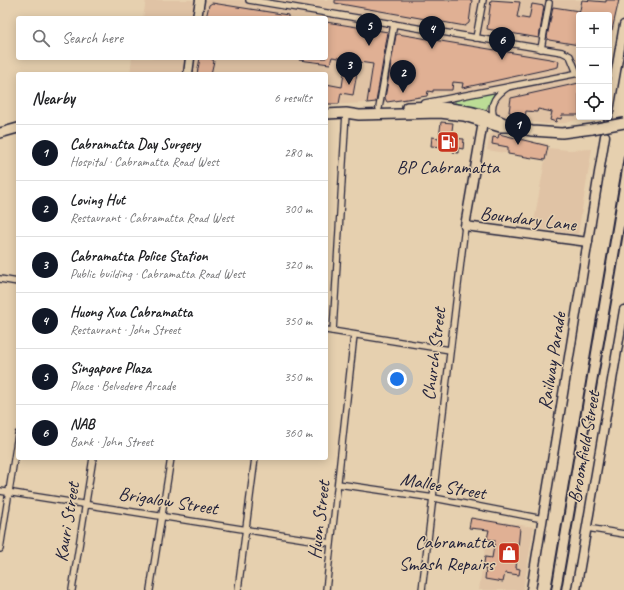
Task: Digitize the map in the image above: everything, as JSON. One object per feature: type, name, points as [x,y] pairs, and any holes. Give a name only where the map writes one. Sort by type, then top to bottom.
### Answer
[{"type":"main road","points":[[346,113],[356,110],[380,108],[446,106],[494,118],[512,127]]},
{"type":"main road","points":[[328,114],[346,113],[359,115],[440,113],[464,116],[500,127],[512,127],[548,133],[592,129],[624,123]]},
{"type":"main road","points":[[0,133],[16,129]]},
{"type":"street","points":[[197,16],[200,0]]},
{"type":"street","points":[[249,0],[562,52],[570,56],[576,69]]},
{"type":"street","points":[[476,38],[483,0]]},
{"type":"street","points":[[541,49],[549,3]]},
{"type":"street","points":[[380,108],[394,24]]},
{"type":"street","points":[[611,84],[613,66],[624,25]]},
{"type":"street","points":[[188,72],[190,60]]},
{"type":"street","points":[[409,106],[576,73]]},
{"type":"street","points":[[494,118],[492,109],[494,100],[499,94],[509,87]]},
{"type":"street","points":[[332,331],[346,113]]},
{"type":"street","name":"Church Street","points":[[422,590],[465,226],[483,122]]},
{"type":"street","name":"Railway Parade","points":[[531,590],[605,136]]},
{"type":"street","name":"Boundary Lane","points":[[465,226],[588,242]]},
{"type":"street","points":[[0,280],[16,282]]},
{"type":"street","name":"Broomfield Street","points":[[576,590],[624,310]]},
{"type":"street","points":[[328,330],[450,350]]},
{"type":"street","name":"Huon Street","points":[[326,590],[354,335]]},
{"type":"street","points":[[0,548],[16,447]]},
{"type":"street","name":"Kauri Street","points":[[72,590],[93,460]]},
{"type":"street","points":[[150,590],[171,460]]},
{"type":"street","points":[[238,590],[255,460]]},
{"type":"street","name":"Mallee Street","points":[[338,484],[434,498],[543,519]]},
{"type":"street","name":"Brigalow Street","points":[[0,491],[331,542]]},
{"type":"street","points":[[587,528],[624,534]]},
{"type":"shaded area","points":[[146,0],[619,0],[612,42],[612,12],[576,12],[576,120],[565,123],[546,124],[507,118],[444,92],[405,101],[328,105],[328,72],[130,72],[132,60],[328,60],[328,16],[143,16]]},
{"type":"shaded area","points":[[496,132],[524,140],[548,144],[548,148],[568,150],[592,149],[578,234],[533,228],[545,160],[487,150],[490,135]]},
{"type":"shaded area","points":[[489,520],[534,527],[523,590],[479,590]]},
{"type":"green space","points":[[495,92],[485,112],[455,103],[455,99]]},
{"type":"building","points":[[335,0],[472,0],[469,23],[465,26],[335,3]]},
{"type":"building","points":[[491,0],[520,2],[517,17],[529,19],[532,4],[544,6],[539,38],[487,29]]},
{"type":"building","points":[[582,0],[606,2],[606,0],[619,0],[612,30],[612,12],[580,12]]},
{"type":"building","points":[[212,3],[288,16],[206,16],[209,5]]},
{"type":"building","points":[[553,7],[579,11],[576,12],[576,44],[549,40],[547,37]]},
{"type":"building","points":[[328,22],[388,32],[376,102],[367,103],[373,64],[359,62],[353,95],[341,93],[339,104],[328,104],[328,84],[342,87],[346,59],[332,57],[330,64],[299,60],[328,60]]},
{"type":"building","points":[[398,34],[550,59],[559,61],[558,67],[462,88],[463,83],[453,82],[452,90],[433,90],[433,92],[428,91],[427,96],[387,102],[385,98],[396,35]]},
{"type":"building","points":[[200,60],[214,61],[211,72],[197,72]]},
{"type":"building","points":[[576,84],[576,115],[562,115],[561,119],[557,118],[556,122],[550,120],[552,112],[538,109],[537,112],[526,111],[525,117],[509,112],[511,98]]},
{"type":"building","points":[[441,122],[453,123],[451,138],[464,139],[463,149],[458,148],[458,153],[453,152],[453,148],[431,146],[432,137],[439,138]]},
{"type":"building","points":[[499,134],[548,146],[545,160],[508,154],[508,147],[492,144],[493,137],[498,138]]},
{"type":"building","points":[[471,518],[518,526],[520,528],[516,568],[520,569],[519,575],[505,573],[503,582],[485,579],[486,569],[483,569],[485,557],[492,558],[495,540],[487,539],[489,530],[469,528]]},
{"type":"railway","points":[[551,590],[624,157]]},
{"type":"railway","points":[[561,590],[624,227]]},
{"type":"place","name":"Singapore Plaza","points":[[369,46]]},
{"type":"place","name":"Huong Xua Cabramatta","points":[[432,49]]},
{"type":"place","name":"NAB","points":[[502,60]]},
{"type":"place","name":"Cabramatta Police Station","points":[[349,85]]},
{"type":"place","name":"Loving Hut","points":[[403,93]]},
{"type":"place","name":"BP Cabramatta","points":[[448,142]]},
{"type":"place","name":"Cabramatta Day Surgery","points":[[518,145]]},
{"type":"place","name":"Cabramatta Smash Repairs","points":[[509,553]]}]
